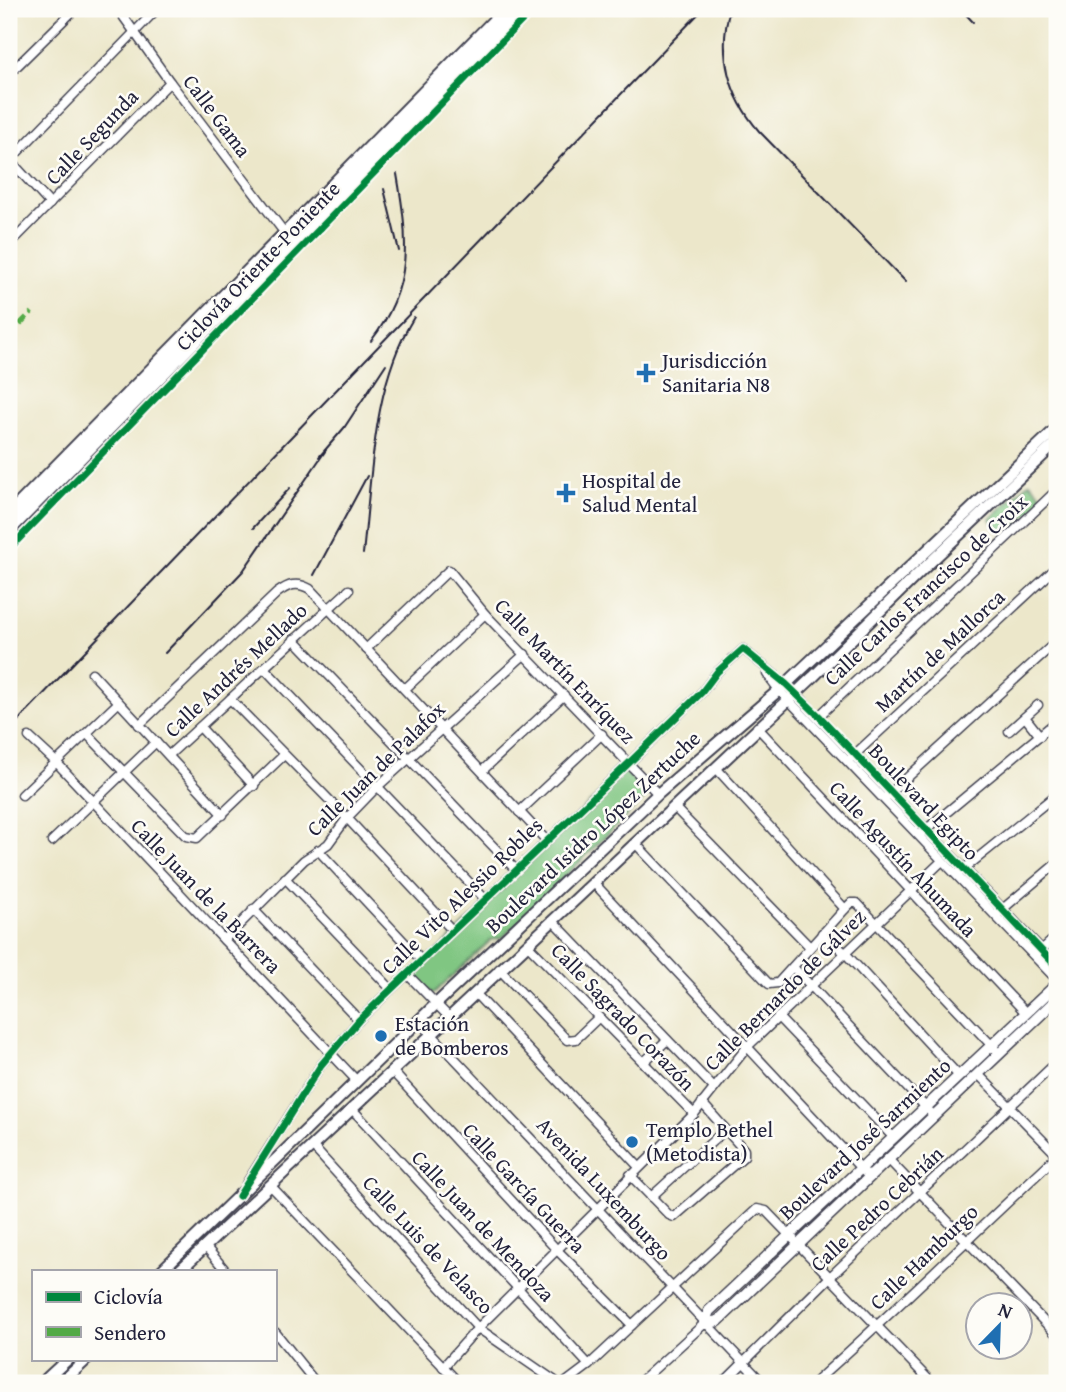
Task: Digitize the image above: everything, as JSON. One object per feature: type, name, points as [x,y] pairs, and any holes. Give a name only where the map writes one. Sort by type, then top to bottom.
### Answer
[{"type":"main road","points":[[9,530],[83,447],[506,9]]},
{"type":"main road","points":[[288,237],[520,9]]},
{"type":"main road","name":"Boulevard Isidro López Zertuche","points":[[180,1270],[716,768],[757,727],[787,691],[1057,428]]},
{"type":"main road","name":"Boulevard Isidro López Zertuche","points":[[162,1270],[436,1004],[658,794],[787,691],[1057,442]]},
{"type":"main road","points":[[9,515],[83,447]]},
{"type":"main road","points":[[42,1383],[67,1360]]},
{"type":"main road","points":[[61,1383],[86,1360]]},
{"type":"street","points":[[9,74],[75,9]]},
{"type":"street","name":"Calle Gama","points":[[118,9],[288,237]]},
{"type":"street","points":[[50,204],[10,160],[157,9]]},
{"type":"street","name":"Calle Segunda","points":[[9,245],[170,82]]},
{"type":"street","name":"Calle Carlos Francisco de Croix","points":[[819,716],[1057,490]]},
{"type":"street","name":"Martín de Mallorca","points":[[851,757],[1057,566]]},
{"type":"street","name":"Calle Martín Enríquez","points":[[366,649],[449,570],[485,614],[658,794]]},
{"type":"street","points":[[139,725],[277,593],[287,585],[297,583],[310,589],[546,840]]},
{"type":"street","name":"Calle Andrés Mellado","points":[[169,755],[349,590]]},
{"type":"street","points":[[405,689],[485,614]]},
{"type":"street","points":[[295,639],[515,869]]},
{"type":"street","points":[[887,796],[1057,641]]},
{"type":"street","name":"Boulevard Egipto","points":[[743,649],[787,691],[999,912],[1037,953],[1057,982]]},
{"type":"street","name":"Calle Vito Alessio Robles","points":[[239,1196],[331,1052],[359,1020],[629,763],[702,692],[717,672],[743,649]]},
{"type":"street","name":"Calle Juan de Palafox","points":[[223,940],[304,860],[328,844],[347,818],[376,788],[525,654]]},
{"type":"street","points":[[264,668],[485,899]]},
{"type":"street","points":[[92,673],[223,815]]},
{"type":"street","name":"Boulevard Egipto","points":[[787,691],[819,716],[851,757]]},
{"type":"street","points":[[482,771],[564,695]]},
{"type":"street","points":[[230,699],[452,930]]},
{"type":"street","points":[[22,795],[118,703]]},
{"type":"street","points":[[1009,731],[1038,705]]},
{"type":"street","points":[[1025,717],[1040,736]]},
{"type":"street","points":[[922,833],[1057,721]]},
{"type":"street","points":[[200,727],[254,786]]},
{"type":"street","name":"Calle Agustín Ahumada","points":[[757,727],[909,892],[1026,1013]]},
{"type":"street","points":[[87,734],[186,836],[197,838],[284,755]]},
{"type":"street","points":[[519,811],[602,734]]},
{"type":"street","name":"Calle Juan de la Barrera","points":[[29,737],[56,762],[357,1081]]},
{"type":"street","points":[[52,841],[156,743]]},
{"type":"street","points":[[716,768],[848,906]]},
{"type":"street","points":[[960,872],[1057,796]]},
{"type":"street","points":[[674,807],[809,946]]},
{"type":"street","name":"Boulevard Egipto","points":[[922,833],[942,860],[960,872]]},
{"type":"street","points":[[635,843],[769,984],[778,984],[809,946],[848,906],[857,903],[999,1054]]},
{"type":"street","points":[[318,850],[421,960]]},
{"type":"street","name":"Calle Bernardo de Gálvez","points":[[443,1367],[478,1328],[694,1114],[748,1046],[942,860]]},
{"type":"street","points":[[999,912],[1057,863]]},
{"type":"street","points":[[285,878],[391,989]]},
{"type":"street","points":[[593,882],[865,1174]]},
{"type":"street","points":[[253,909],[359,1020]]},
{"type":"street","points":[[553,921],[713,1087]]},
{"type":"street","points":[[822,933],[845,953],[959,1076]]},
{"type":"street","points":[[1037,953],[1057,936]]},
{"type":"street","name":"Calle Sagrado Corazón","points":[[527,944],[694,1114]]},
{"type":"street","name":"Boulevard Egipto","points":[[1037,953],[1057,967]]},
{"type":"street","points":[[793,967],[930,1112]]},
{"type":"street","points":[[499,969],[567,1040],[576,1040],[598,1018]]},
{"type":"street","points":[[407,974],[449,1017]]},
{"type":"street","name":"Boulevard José Sarmiento","points":[[865,1174],[888,1159],[959,1076],[1057,982]]},
{"type":"street","points":[[475,993],[639,1167]]},
{"type":"street","name":"Boulevard José Sarmiento","points":[[639,1383],[704,1324],[709,1311],[794,1240],[865,1174],[894,1138],[978,1074],[1057,999]]},
{"type":"street","points":[[778,1017],[894,1138]]},
{"type":"street","name":"Avenida Luxemburgo","points":[[419,1021],[599,1209],[704,1324],[763,1383]]},
{"type":"street","points":[[643,1063],[667,1040]]},
{"type":"street","name":"Calle Pedro Cebrián","points":[[723,1383],[830,1277],[1057,1062]]},
{"type":"street","name":"Calle García Guerra","points":[[392,1071],[557,1251],[632,1325]]},
{"type":"street","points":[[978,1074],[1057,1156]]},
{"type":"street","points":[[630,1175],[668,1215],[676,1217],[744,1156],[744,1150],[702,1104]]},
{"type":"street","name":"Calle Juan de Mendoza","points":[[352,1109],[589,1366]]},
{"type":"street","points":[[651,1197],[725,1130]]},
{"type":"street","name":"Calle Luis de Velasco","points":[[313,1147],[478,1328],[558,1383]]},
{"type":"street","name":"Calle Hamburgo","points":[[814,1383],[1057,1156]]},
{"type":"street","points":[[888,1159],[1057,1335]]},
{"type":"street","points":[[271,1186],[458,1383]]},
{"type":"street","points":[[565,1383],[589,1366],[674,1289],[757,1209],[766,1210],[932,1383]]},
{"type":"street","points":[[205,1246],[225,1270]]},
{"type":"street","points":[[276,1333],[316,1383]]},
{"type":"street","points":[[1050,1383],[1057,1376]]},
{"type":"green space","points":[[1030,482],[1045,499],[1005,535],[990,519]]},
{"type":"green space","points":[[624,770],[648,795],[502,938],[491,940],[433,994],[413,975]]},
{"type":"railway","points":[[9,730],[703,9]]},
{"type":"railway","points":[[730,9],[725,42],[728,74],[749,118],[906,282]]},
{"type":"railway","points":[[961,9],[973,22]]},
{"type":"railway","points":[[371,341],[385,321],[401,281],[405,240],[397,174]]},
{"type":"railway","points":[[384,189],[399,251]]},
{"type":"railway","points":[[363,554],[372,462],[382,401],[400,344],[414,317]]},
{"type":"railway","points":[[319,457],[344,428],[386,364]]},
{"type":"railway","points":[[165,653],[243,571],[326,450]]},
{"type":"railway","points":[[314,575],[367,476]]},
{"type":"railway","points":[[253,528],[290,488]]},
{"type":"marked path","points":[[9,335],[32,312]]},
{"type":"cycle path","name":"Ciclovía Oriente-Poniente","points":[[9,549],[533,9]]},
{"type":"cycle path","points":[[239,1196],[321,1065],[359,1020],[629,763],[702,692],[717,672],[743,649],[786,684],[819,716],[1057,967]]},
{"type":"place","name":"Jurisdicción Sanitaria N8","points":[[646,373]]},
{"type":"place","name":"Hospital de Salud Mental","points":[[566,493]]},
{"type":"place","name":"Estación de Bomberos","points":[[381,1036]]},
{"type":"place","name":"Templo Bethel (Metodista)","points":[[632,1142]]}]
